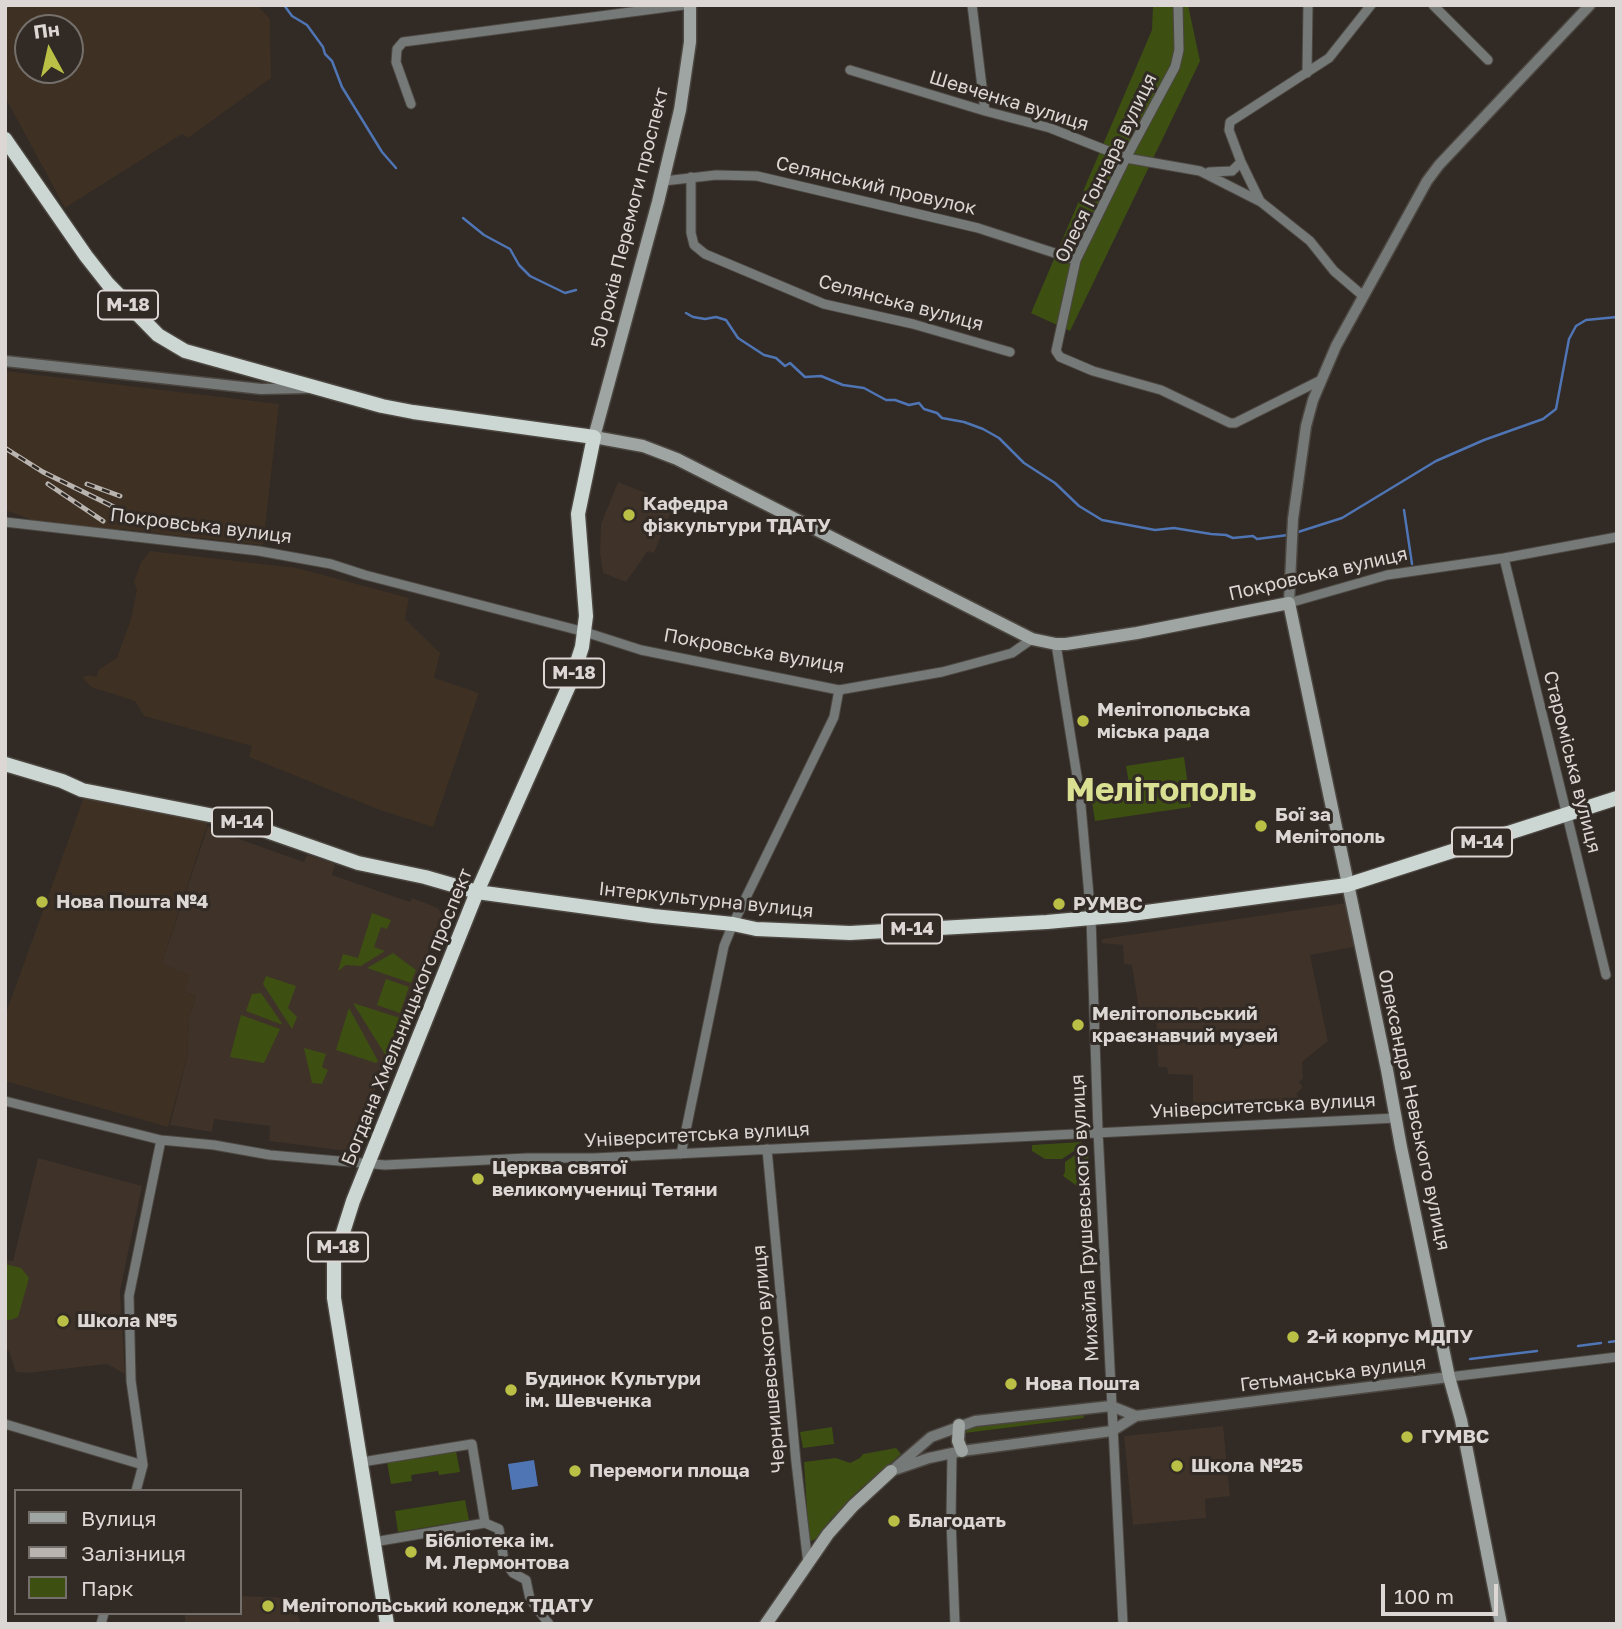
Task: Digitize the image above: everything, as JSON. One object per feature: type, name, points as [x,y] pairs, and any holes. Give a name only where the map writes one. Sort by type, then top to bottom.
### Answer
[{"type":"highway","name":"М-18","points":[[5,139],[93,265],[158,335],[185,351],[413,412],[594,438]]},
{"type":"highway","name":"Богдана Хмельницького проспект","points":[[387,1624],[334,1298],[333,1277],[339,1243],[368,1164],[477,892],[571,681],[585,632],[578,514],[594,438]]},
{"type":"highway","name":"Інтеркультурна вулиця","points":[[5,764],[62,780],[82,790],[235,820],[358,863],[425,877],[477,892],[756,929],[850,933],[1091,918],[1347,884],[1617,798]]},
{"type":"main road","name":"50 років Перемоги проспект","points":[[594,438],[664,181],[690,42],[690,5]]},
{"type":"main road","points":[[594,438],[643,446],[677,459],[1032,639]]},
{"type":"main road","name":"Покровська вулиця","points":[[1032,639],[1056,644],[1137,633],[1289,603]]},
{"type":"main road","name":"Олександра Невського вулиця","points":[[1289,603],[1449,1377],[1461,1420],[1501,1624]]},
{"type":"main road","points":[[957,1452],[959,1426]]},
{"type":"main road","points":[[769,1621],[828,1534],[853,1506],[891,1471]]},
{"type":"street","points":[[411,104],[396,62],[397,49],[404,42],[684,5]]},
{"type":"street","points":[[972,5],[985,111]]},
{"type":"street","name":"Олеся Гончара вулиця","points":[[1178,5],[1179,50],[1175,67],[1076,260],[1055,346],[1060,357],[1161,390],[1230,423],[1321,380]]},
{"type":"street","points":[[1307,73],[1308,5]]},
{"type":"street","points":[[1261,202],[1241,162],[1229,130],[1230,122],[1328,58],[1371,5]]},
{"type":"street","points":[[1433,5],[1488,60]]},
{"type":"street","points":[[1289,603],[1293,519],[1306,426],[1321,380],[1362,295],[1413,204],[1439,165],[1590,5]]},
{"type":"street","name":"Шевченка вулиця","points":[[850,70],[1050,128],[1126,158],[1224,173],[1237,168],[1241,162]]},
{"type":"street","name":"Шевченка вулиця","points":[[1200,171],[1261,202],[1310,241],[1334,271],[1362,295]]},
{"type":"street","name":"Селянський провулок","points":[[664,181],[738,174],[757,176],[978,228],[1076,260]]},
{"type":"street","name":"Селянська вулиця","points":[[691,177],[691,233],[694,245],[705,254],[824,304],[914,324],[1010,352]]},
{"type":"street","points":[[5,361],[261,389],[313,387]]},
{"type":"street","name":"Покровська вулиця","points":[[5,522],[259,551],[331,564],[585,632],[641,650],[839,690],[942,672],[1012,653],[1032,639]]},
{"type":"street","name":"Покровська вулиця","points":[[1289,603],[1387,575],[1504,558],[1617,537]]},
{"type":"street","name":"Староміська вулиця","points":[[1504,558],[1606,975]]},
{"type":"street","name":"Михайла Грушевського вулиця","points":[[1056,644],[1080,795],[1091,918],[1098,1132],[1123,1624]]},
{"type":"street","points":[[681,1154],[724,946],[834,717],[839,690]]},
{"type":"street","name":"Університетська вулиця","points":[[5,1101],[161,1140],[214,1145],[270,1155],[368,1164],[594,1158],[1396,1118]]},
{"type":"street","points":[[137,1489],[143,1465],[131,1381],[129,1296],[161,1140]]},
{"type":"street","name":"Чернишевського вулиця","points":[[766,1149],[808,1564]]},
{"type":"street","name":"Гетьманська вулиця","points":[[891,1471],[957,1452],[1112,1431],[1136,1416],[1617,1357]]},
{"type":"street","name":"Гетьманська вулиця","points":[[891,1471],[931,1437],[975,1421],[1111,1406],[1136,1416]]},
{"type":"street","points":[[5,1424],[143,1465]]},
{"type":"street","points":[[362,1462],[472,1444],[485,1523]]},
{"type":"street","points":[[955,1624],[951,1578],[957,1452]]},
{"type":"street","points":[[374,1542],[485,1523],[499,1529],[504,1561],[513,1573],[526,1580],[530,1599],[549,1624]]},
{"type":"shaded area","points":[[5,5],[257,5],[270,19],[271,78],[188,138],[182,134],[65,208],[5,97]]},
{"type":"shaded area","points":[[5,371],[279,404],[263,545],[120,529],[116,532],[32,520],[5,510]]},
{"type":"shaded area","points":[[618,482],[674,504],[654,553],[648,551],[626,582],[603,573],[600,552],[601,524]]},
{"type":"shaded area","points":[[150,551],[297,568],[409,598],[405,619],[440,653],[434,678],[479,693],[433,827],[380,810],[249,757],[252,746],[144,716],[135,701],[91,687],[82,677],[97,677],[98,670],[117,658],[131,619],[137,590],[134,582],[141,562]]},
{"type":"shaded area","points":[[85,794],[208,822],[162,963],[190,975],[185,992],[196,996],[189,1018],[187,1058],[168,1127],[5,1081],[5,1016]]},
{"type":"shaded area","points":[[208,826],[304,862],[307,855],[335,864],[332,875],[410,902],[412,898],[438,908],[443,917],[400,1018],[377,1086],[347,1151],[269,1141],[270,1126],[214,1119],[212,1132],[170,1125],[187,1058],[189,1018],[196,996],[185,992],[162,963]]},
{"type":"shaded area","points":[[1346,903],[1354,947],[1310,955],[1328,1041],[1302,1062],[1303,1078],[1299,1082],[1303,1087],[1296,1094],[1307,1104],[1193,1107],[1193,1075],[1168,1074],[1167,1067],[1158,1067],[1156,1014],[1140,1017],[1132,965],[1124,964],[1123,945],[1102,943],[1102,939]]},
{"type":"shaded area","points":[[38,1158],[142,1186],[120,1291],[125,1374],[107,1364],[16,1372],[9,1351],[5,1350],[5,1260],[13,1261]]},
{"type":"shaded area","name":"Школа №25","points":[[1223,1426],[1230,1496],[1205,1499],[1206,1518],[1133,1525],[1124,1436]]},
{"type":"shaded area","name":"Мелітопольський коледж ТДАТУ","points":[[242,1596],[293,1598],[301,1624],[185,1624],[185,1615],[242,1615]]},
{"type":"green space","points":[[1153,5],[1188,5],[1200,61],[1070,331],[1031,313],[1152,30]]},
{"type":"green space","points":[[1184,757],[1191,807],[1095,821],[1090,789],[1129,784],[1126,766]]},
{"type":"green space","points":[[372,913],[391,920],[387,929],[381,927],[374,947],[385,951],[361,966],[346,965],[338,971],[343,954],[358,958]]},
{"type":"green space","points":[[393,953],[416,970],[411,983],[367,968]]},
{"type":"green space","points":[[266,976],[296,986],[288,1008],[297,1017],[292,1029],[263,984]]},
{"type":"green space","points":[[386,979],[409,987],[400,1013],[377,1005]]},
{"type":"green space","points":[[261,993],[283,1025],[246,1011],[252,994]]},
{"type":"green space","points":[[353,1003],[400,1018],[386,1056]]},
{"type":"green space","points":[[349,1008],[378,1061],[376,1063],[336,1050]]},
{"type":"green space","points":[[241,1015],[280,1029],[264,1063],[230,1057]]},
{"type":"green space","points":[[304,1048],[326,1054],[322,1067],[328,1070],[322,1084],[312,1083]]},
{"type":"green space","points":[[1082,1142],[1062,1159],[1045,1159],[1032,1151],[1032,1145]]},
{"type":"green space","points":[[1088,1146],[1090,1191],[1080,1188],[1063,1176],[1065,1162]]},
{"type":"green space","points":[[5,1264],[21,1268],[29,1278],[18,1317],[10,1320],[5,1319]]},
{"type":"green space","points":[[1083,1413],[1084,1418],[965,1433],[965,1428]]},
{"type":"green space","points":[[832,1427],[834,1444],[803,1448],[800,1432]]},
{"type":"green space","points":[[896,1448],[901,1454],[859,1490],[817,1538],[809,1542],[804,1462],[836,1458],[850,1463],[863,1454]]},
{"type":"green space","points":[[456,1451],[460,1472],[439,1475],[438,1471],[411,1475],[412,1481],[391,1484],[387,1462]]},
{"type":"green space","points":[[465,1500],[469,1520],[398,1532],[395,1511]]},
{"type":"water","points":[[534,1460],[538,1486],[512,1490],[508,1464]]},
{"type":"waterway","points":[[284,5],[292,16],[307,25],[323,47],[325,54],[332,61],[342,87],[382,152],[396,168]]},
{"type":"waterway","points":[[463,218],[484,235],[510,249],[519,265],[530,276],[565,293],[576,290]]},
{"type":"waterway","points":[[686,313],[693,317],[726,320],[738,338],[764,355],[776,358],[785,366],[790,363],[805,377],[821,376],[843,385],[864,388],[886,400],[909,405],[919,403],[924,409],[937,413],[942,418],[983,429],[999,438],[1024,463],[1055,483],[1079,506],[1102,520],[1155,530],[1174,528],[1233,538],[1253,536],[1257,539],[1288,535]]},
{"type":"waterway","points":[[1295,533],[1342,518],[1436,461],[1543,419],[1556,409],[1569,339],[1576,326],[1586,320],[1617,317]]},
{"type":"waterway","points":[[1404,510],[1412,564]]},
{"type":"waterway","points":[[1609,1342],[1617,1341]]},
{"type":"waterway","points":[[1578,1346],[1601,1343]]},
{"type":"waterway","points":[[1470,1359],[1537,1351]]},
{"type":"railway","points":[[5,448],[43,472],[116,508]]},
{"type":"railway","points":[[48,484],[103,521]]},
{"type":"railway","points":[[87,484],[120,496]]},
{"type":"place","name":"Кафедра фізкультури ТДАТУ","points":[[629,515]]},
{"type":"place","name":"Мелітопольська міська рада","points":[[1083,721]]},
{"type":"place","name":"Бої за Мелітополь","points":[[1261,826]]},
{"type":"place","name":"Нова Пошта №4","points":[[42,902]]},
{"type":"place","name":"РУМВC","points":[[1059,904]]},
{"type":"place","name":"Мелітопольський краєзнавчий музей","points":[[1078,1025]]},
{"type":"place","name":"Церква святої великомучениці Тетяни","points":[[478,1179]]},
{"type":"place","name":"Школа №5","points":[[63,1321]]},
{"type":"place","name":"2-й корпус МДПУ","points":[[1293,1337]]},
{"type":"place","name":"Нова Пошта","points":[[1011,1384]]},
{"type":"place","name":"Будинок Культури ім. Шевченка","points":[[511,1390]]},
{"type":"place","name":"ГУМВС","points":[[1407,1437]]},
{"type":"place","name":"Школа №25","points":[[1177,1466]]},
{"type":"place","name":"Перемоги площа","points":[[575,1471]]},
{"type":"place","name":"Благодать","points":[[894,1521]]},
{"type":"place","name":"Бібліотека ім. М. Лермонтова","points":[[411,1552]]},
{"type":"place","name":"Мелітопольський коледж ТДАТУ","points":[[268,1606]]},
{"type":"district","name":"Мелітополь","points":[[1161,791]]}]
